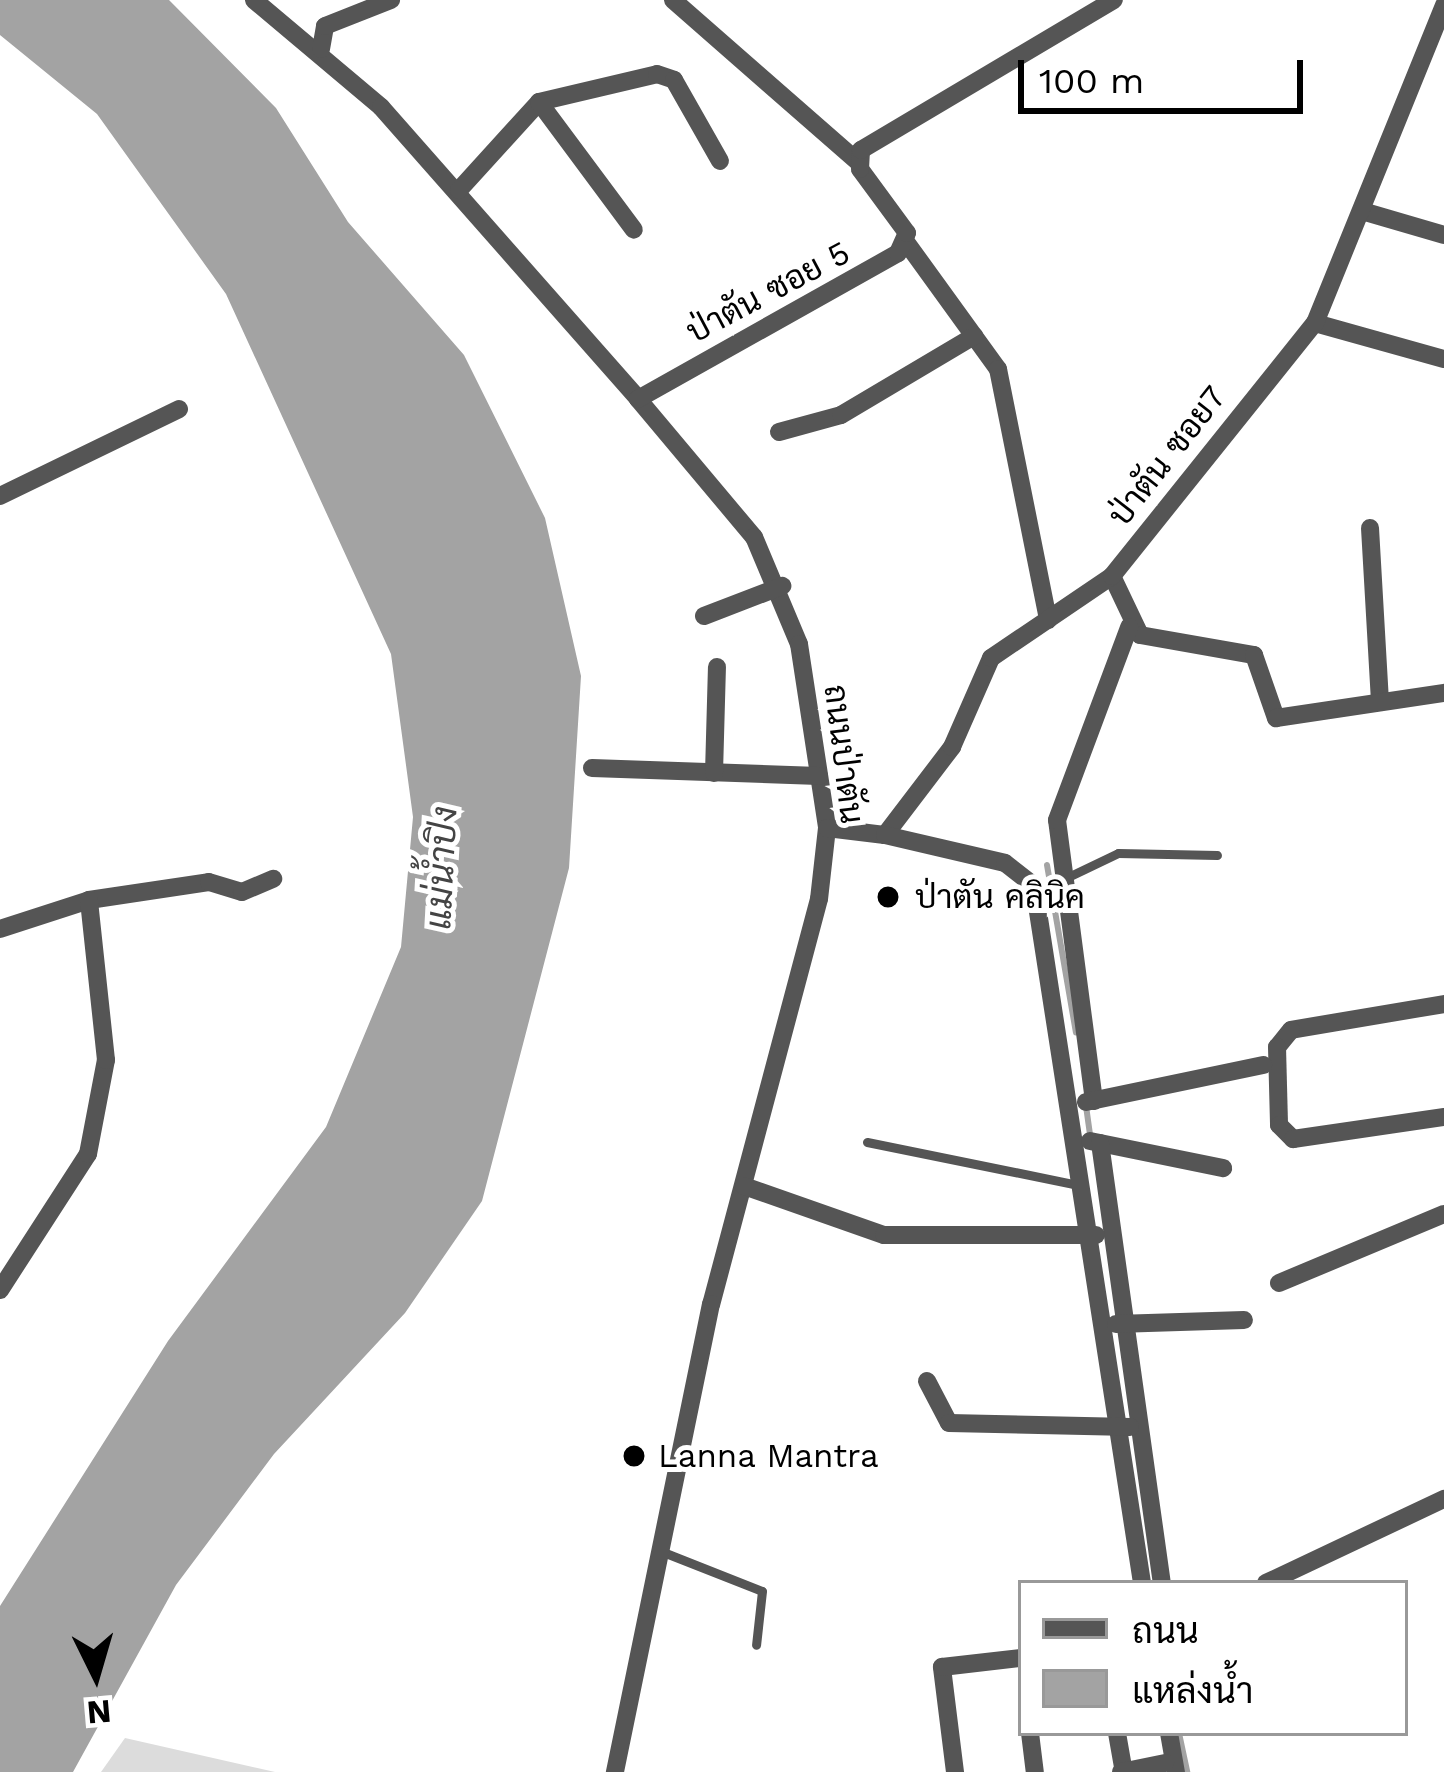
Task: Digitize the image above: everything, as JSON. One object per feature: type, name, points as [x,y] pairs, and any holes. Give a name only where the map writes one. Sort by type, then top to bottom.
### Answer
[{"type":"street","points":[[321,49],[325,26],[391,0]]},
{"type":"street","points":[[673,0],[859,165],[974,336],[1013,423],[1048,620]]},
{"type":"street","points":[[859,165],[866,144],[1114,0]]},
{"type":"street","name":"ถนนป่าตัน","points":[[264,4],[321,49],[459,190],[638,398],[782,586],[826,828],[808,958],[744,1186],[658,1550],[615,1772]]},
{"type":"street","name":"ป่าตัน ซอย7","points":[[885,835],[952,747],[991,658],[1112,576],[1315,323],[1436,45],[1444,5]]},
{"type":"street","points":[[459,190],[539,102],[658,74],[674,80],[720,161]]},
{"type":"street","points":[[539,102],[634,230]]},
{"type":"street","points":[[1362,212],[1444,235]]},
{"type":"street","name":"ป่าตัน ซอย 5","points":[[638,398],[838,292],[907,242]]},
{"type":"street","points":[[1315,323],[1444,359]]},
{"type":"street","points":[[779,432],[841,416],[974,336]]},
{"type":"street","points":[[0,496],[178,409]]},
{"type":"street","points":[[1370,529],[1380,701]]},
{"type":"street","points":[[1094,1101],[1058,820],[1129,627],[1112,576]]},
{"type":"street","points":[[704,616],[782,586]]},
{"type":"street","points":[[1129,627],[1254,655],[1276,718],[1444,693]]},
{"type":"street","points":[[714,772],[717,667]]},
{"type":"street","points":[[592,768],[819,776]]},
{"type":"street","points":[[826,828],[885,835],[1006,862],[1034,886],[1088,1234],[1140,1426],[1162,1580]]},
{"type":"street","points":[[0,929],[89,900],[209,882],[242,892],[273,879]]},
{"type":"street","points":[[1034,886],[1064,880]]},
{"type":"street","points":[[6,1289],[88,1154],[106,1060],[89,900]]},
{"type":"street","points":[[1444,1004],[1291,1030],[1277,1047],[1279,1125],[1293,1139],[1444,1117]]},
{"type":"street","points":[[1056,1024],[1082,1018]]},
{"type":"street","points":[[1069,1104],[1263,1065]]},
{"type":"street","points":[[1074,1137],[1223,1168]]},
{"type":"street","points":[[1100,1143],[1113,1238],[1118,1429],[1142,1580]]},
{"type":"street","points":[[744,1186],[884,1235],[1088,1234],[1113,1238]]},
{"type":"street","points":[[1279,1283],[1444,1214]]},
{"type":"street","points":[[1115,1324],[1244,1321]]},
{"type":"street","points":[[927,1381],[949,1423],[1140,1426]]},
{"type":"street","points":[[1272,1580],[1444,1499]]},
{"type":"street","points":[[955,1772],[942,1667],[1018,1658]]},
{"type":"street","points":[[1030,1736],[1035,1772]]},
{"type":"street","points":[[1117,1736],[1122,1770],[1170,1768],[1169,1736]]},
{"type":"lane","points":[[1064,880],[1118,853],[1217,855]]},
{"type":"lane","points":[[867,1142],[1081,1186]]},
{"type":"lane","points":[[658,1550],[762,1591],[757,1645]]},
{"type":"shaded area","points":[[125,1738],[275,1772],[101,1772]]},
{"type":"water","name":"แม่น้ำปิง","points":[[0,0],[169,0],[276,108],[348,222],[464,355],[545,518],[581,676],[569,868],[482,1201],[405,1313],[274,1454],[176,1585],[73,1772],[0,1772],[0,1606],[168,1341],[326,1127],[401,947],[413,817],[391,654],[226,294],[97,114],[0,35]]},
{"type":"waterway","points":[[1047,865],[1076,1033]]},
{"type":"waterway","points":[[1086,1106],[1091,1140]]},
{"type":"waterway","points":[[1180,1736],[1187,1772]]},
{"type":"place","name":"ป่าตัน คลินิค","points":[[888,897]]},
{"type":"place","name":"Lanna Mantra","points":[[634,1456]]}]
